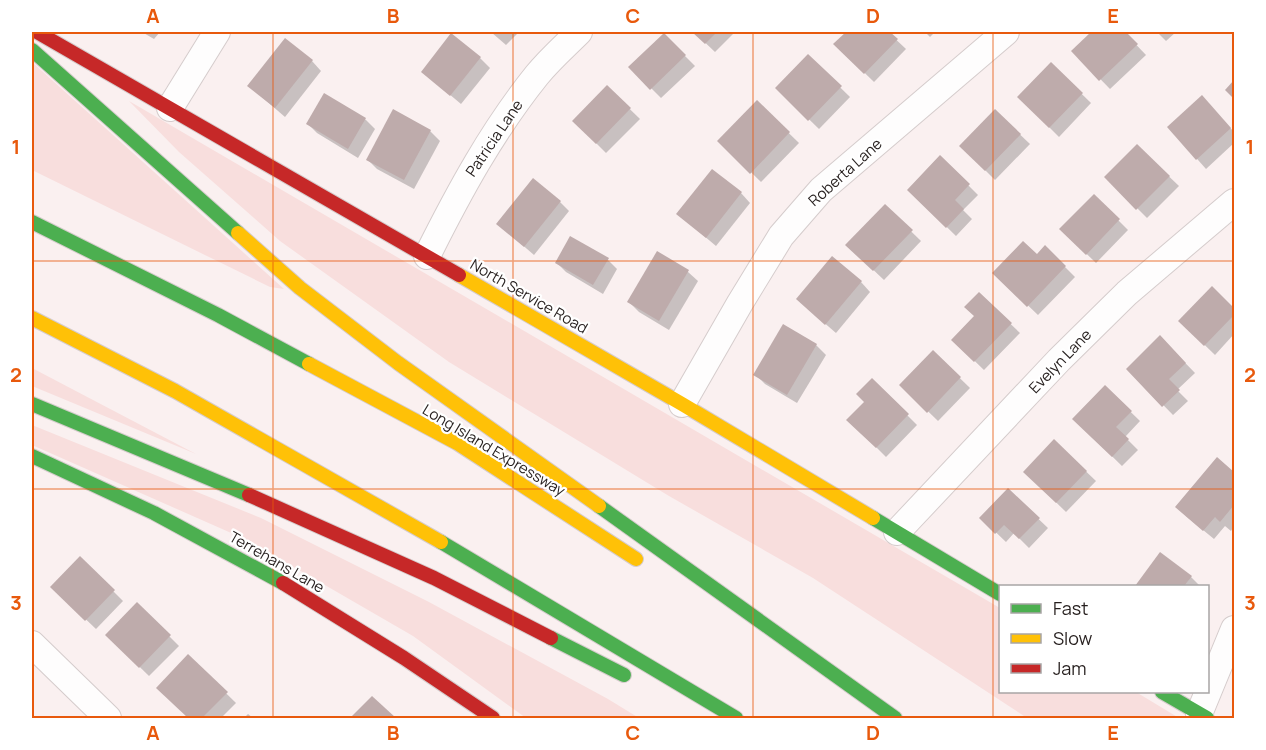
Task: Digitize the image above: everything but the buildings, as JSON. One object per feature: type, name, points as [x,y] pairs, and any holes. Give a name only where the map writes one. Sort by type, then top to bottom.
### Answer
[{"type":"main road","name":"North Service Road","points":[[37,32],[682,404],[999,593]]},
{"type":"main road","points":[[32,50],[300,288],[398,363],[894,718]]},
{"type":"main road","name":"Long Island Expressway","points":[[32,222],[218,315],[457,443],[648,567]]},
{"type":"main road","points":[[32,318],[175,391],[393,513],[736,718]]},
{"type":"main road","points":[[32,404],[288,511],[434,578],[636,681]]},
{"type":"main road","name":"Terrehans Lane","points":[[32,456],[94,483],[271,575],[443,682],[493,718]]},
{"type":"main road","points":[[740,624],[894,718]]},
{"type":"main road","points":[[1164,693],[1203,716]]},
{"type":"street","points":[[170,108],[217,32]]},
{"type":"street","name":"Patricia Lane","points":[[427,256],[460,189],[492,135],[538,74],[579,32]]},
{"type":"street","name":"Roberta Lane","points":[[682,404],[740,303],[787,228],[821,190],[1006,32]]},
{"type":"street","name":"Evelyn Lane","points":[[897,532],[1059,360],[1127,293],[1234,202]]},
{"type":"street","points":[[1203,716],[1234,629]]},
{"type":"street","points":[[32,644],[108,718]]},
{"type":"shaded area","points":[[32,62],[284,289],[270,287],[32,170]]},
{"type":"shaded area","points":[[129,101],[999,607],[999,693],[1138,693],[1179,718],[1027,718],[813,578],[669,496],[449,362],[280,241],[179,152]]},
{"type":"shaded area","points":[[32,368],[196,454],[32,386]]},
{"type":"shaded area","points":[[32,425],[261,518],[429,602],[639,718],[526,718],[413,636],[247,540],[32,445]]},
{"type":"traffic: fast","points":[[32,50],[238,233]]},
{"type":"traffic: fast","points":[[32,222],[218,315],[309,364]]},
{"type":"traffic: fast","points":[[32,404],[249,495]]},
{"type":"traffic: fast","points":[[32,456],[154,513],[283,583]]},
{"type":"traffic: fast","points":[[599,506],[895,718]]},
{"type":"traffic: fast","points":[[873,518],[999,593]]},
{"type":"traffic: fast","points":[[441,542],[736,718]]},
{"type":"traffic: fast","points":[[551,638],[624,675]]},
{"type":"traffic: fast","points":[[1164,693],[1207,718]]},
{"type":"traffic: slow","points":[[238,233],[300,288],[398,363],[599,506]]},
{"type":"traffic: slow","points":[[459,275],[873,518]]},
{"type":"traffic: slow","points":[[32,318],[175,391],[441,542]]},
{"type":"traffic: slow","points":[[309,364],[457,443],[636,559]]},
{"type":"traffic: jam","points":[[37,32],[459,275]]},
{"type":"traffic: jam","points":[[249,495],[434,578],[551,638]]},
{"type":"traffic: jam","points":[[283,583],[404,658],[493,718]]}]
